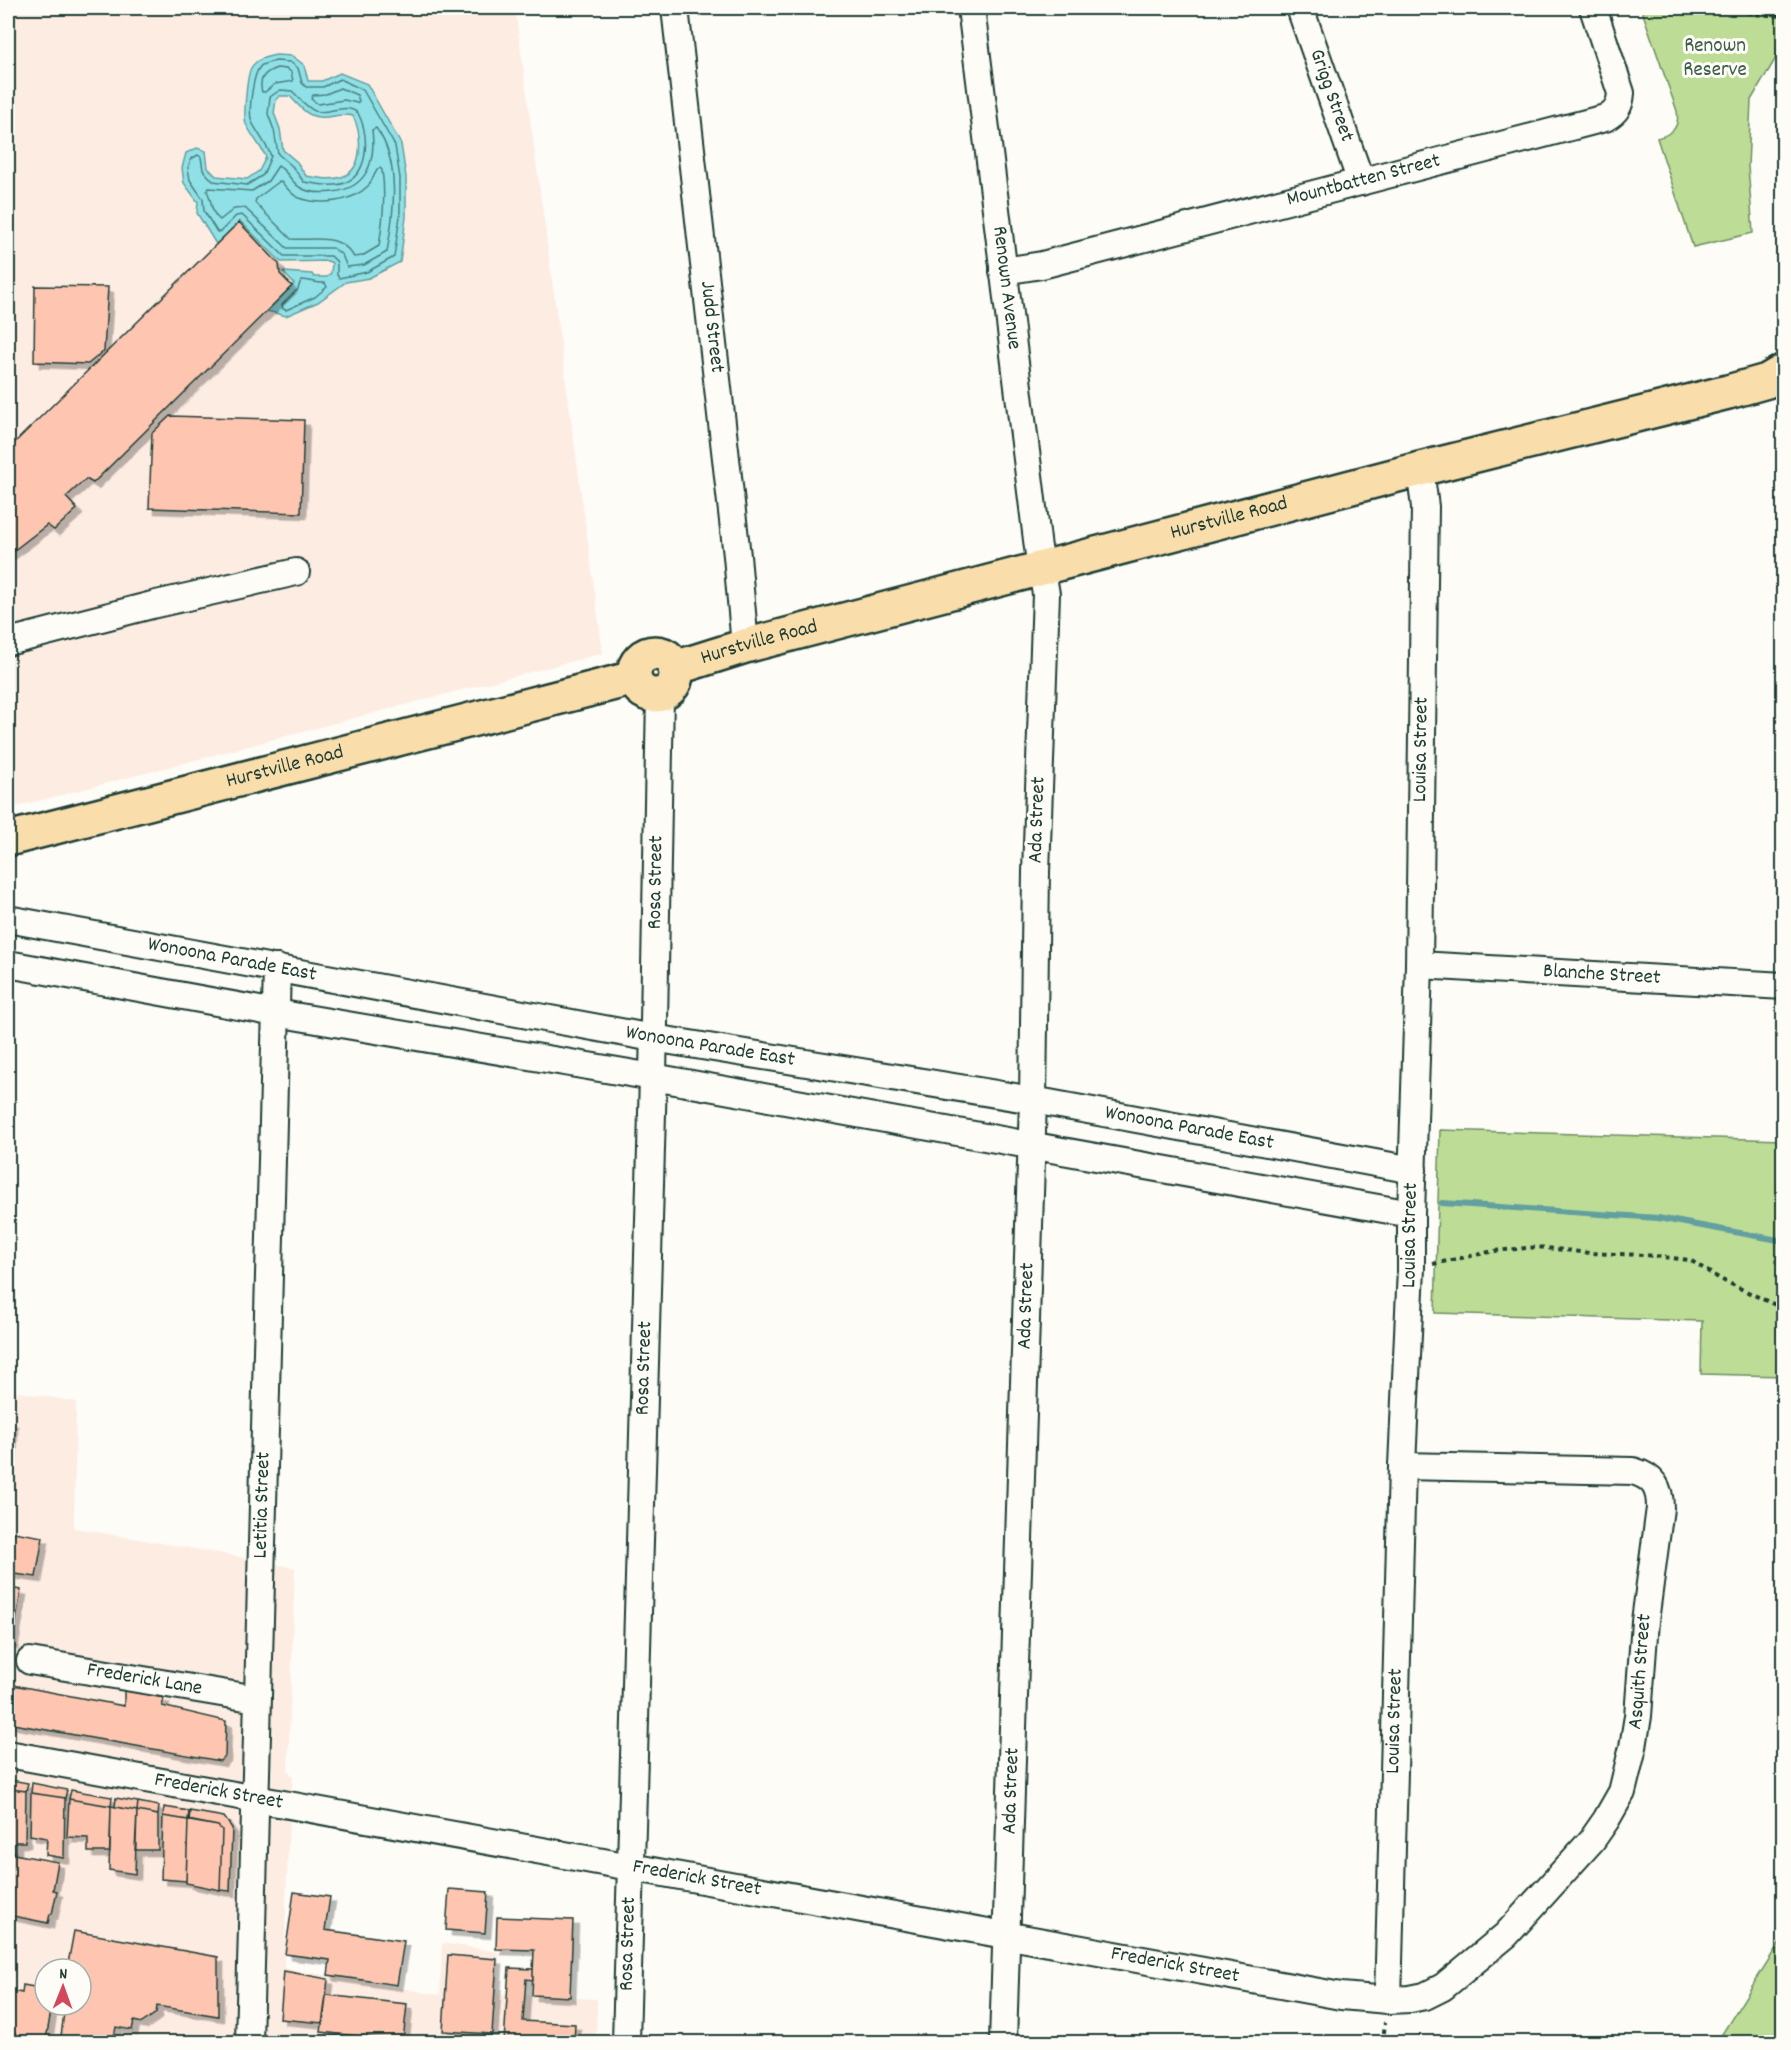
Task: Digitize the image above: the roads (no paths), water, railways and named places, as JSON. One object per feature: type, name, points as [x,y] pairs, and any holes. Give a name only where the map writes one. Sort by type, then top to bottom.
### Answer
[{"type":"main road","name":"Hurstville Road","points":[[8,839],[657,680],[745,646],[1420,469],[1728,392],[1767,381],[1784,371]]},
{"type":"street","name":"Judd Street","points":[[675,8],[737,556],[745,646]]},
{"type":"street","name":"Renown Avenue","points":[[970,8],[1041,569]]},
{"type":"street","name":"Grigg Street","points":[[1300,8],[1361,182]]},
{"type":"street","name":"Mountbatten Street","points":[[1003,271],[1042,265],[1605,118],[1615,112],[1620,103],[1620,84],[1593,8]]},
{"type":"street","name":"Louisa Street","points":[[1388,2000],[1402,1466],[1411,1268],[1419,965],[1425,507],[1420,469]]},
{"type":"street","name":"Ada Street","points":[[1004,2043],[1032,1146],[1036,872],[1046,594],[1041,569]]},
{"type":"street","points":[[8,642],[152,605],[296,572]]},
{"type":"street","name":"Rosa Street","points":[[626,2043],[653,1077],[657,680]]},
{"type":"street","name":"Wonoona Parade East","points":[[8,922],[13,920],[653,1038],[1033,1100],[1413,1170]]},
{"type":"street","name":"Wonoona Parade East","points":[[8,964],[276,1013],[653,1077],[1411,1214]]},
{"type":"street","name":"Blanche Street","points":[[1419,965],[1784,986]]},
{"type":"street","name":"Letitia Street","points":[[249,2043],[278,968]]},
{"type":"street","name":"Asquith Street","points":[[1388,2000],[1425,1996],[1435,1992],[1506,1935],[1592,1840],[1615,1806],[1629,1768],[1636,1729],[1645,1622],[1660,1508],[1657,1486],[1646,1476],[1633,1472],[1402,1466]]},
{"type":"street","name":"Frederick Lane","points":[[30,1661],[257,1699]]},
{"type":"street","name":"Frederick Street","points":[[8,1754],[1341,1996],[1388,2000]]},
{"type":"water","points":[[276,55],[292,56],[304,65],[308,81],[322,81],[340,73],[367,84],[401,144],[406,177],[406,217],[400,262],[369,278],[346,282],[318,302],[286,316],[267,311],[294,284],[283,272],[327,277],[331,273],[332,263],[328,261],[281,262],[240,221],[216,244],[197,213],[198,202],[184,183],[182,168],[186,153],[197,148],[206,151],[208,168],[216,176],[247,179],[259,171],[266,157],[246,124],[247,87],[253,65],[262,59]],"holes":[[[280,96],[290,96],[304,111],[314,116],[353,116],[358,131],[359,149],[351,171],[335,178],[306,176],[297,162],[283,150],[280,129],[274,113],[276,100]]]},
{"type":"waterway","points":[[1442,1203],[1658,1218],[1784,1241]]},
{"type":"park label","name":"Renown Reserve","points":[[1715,59]]}]
